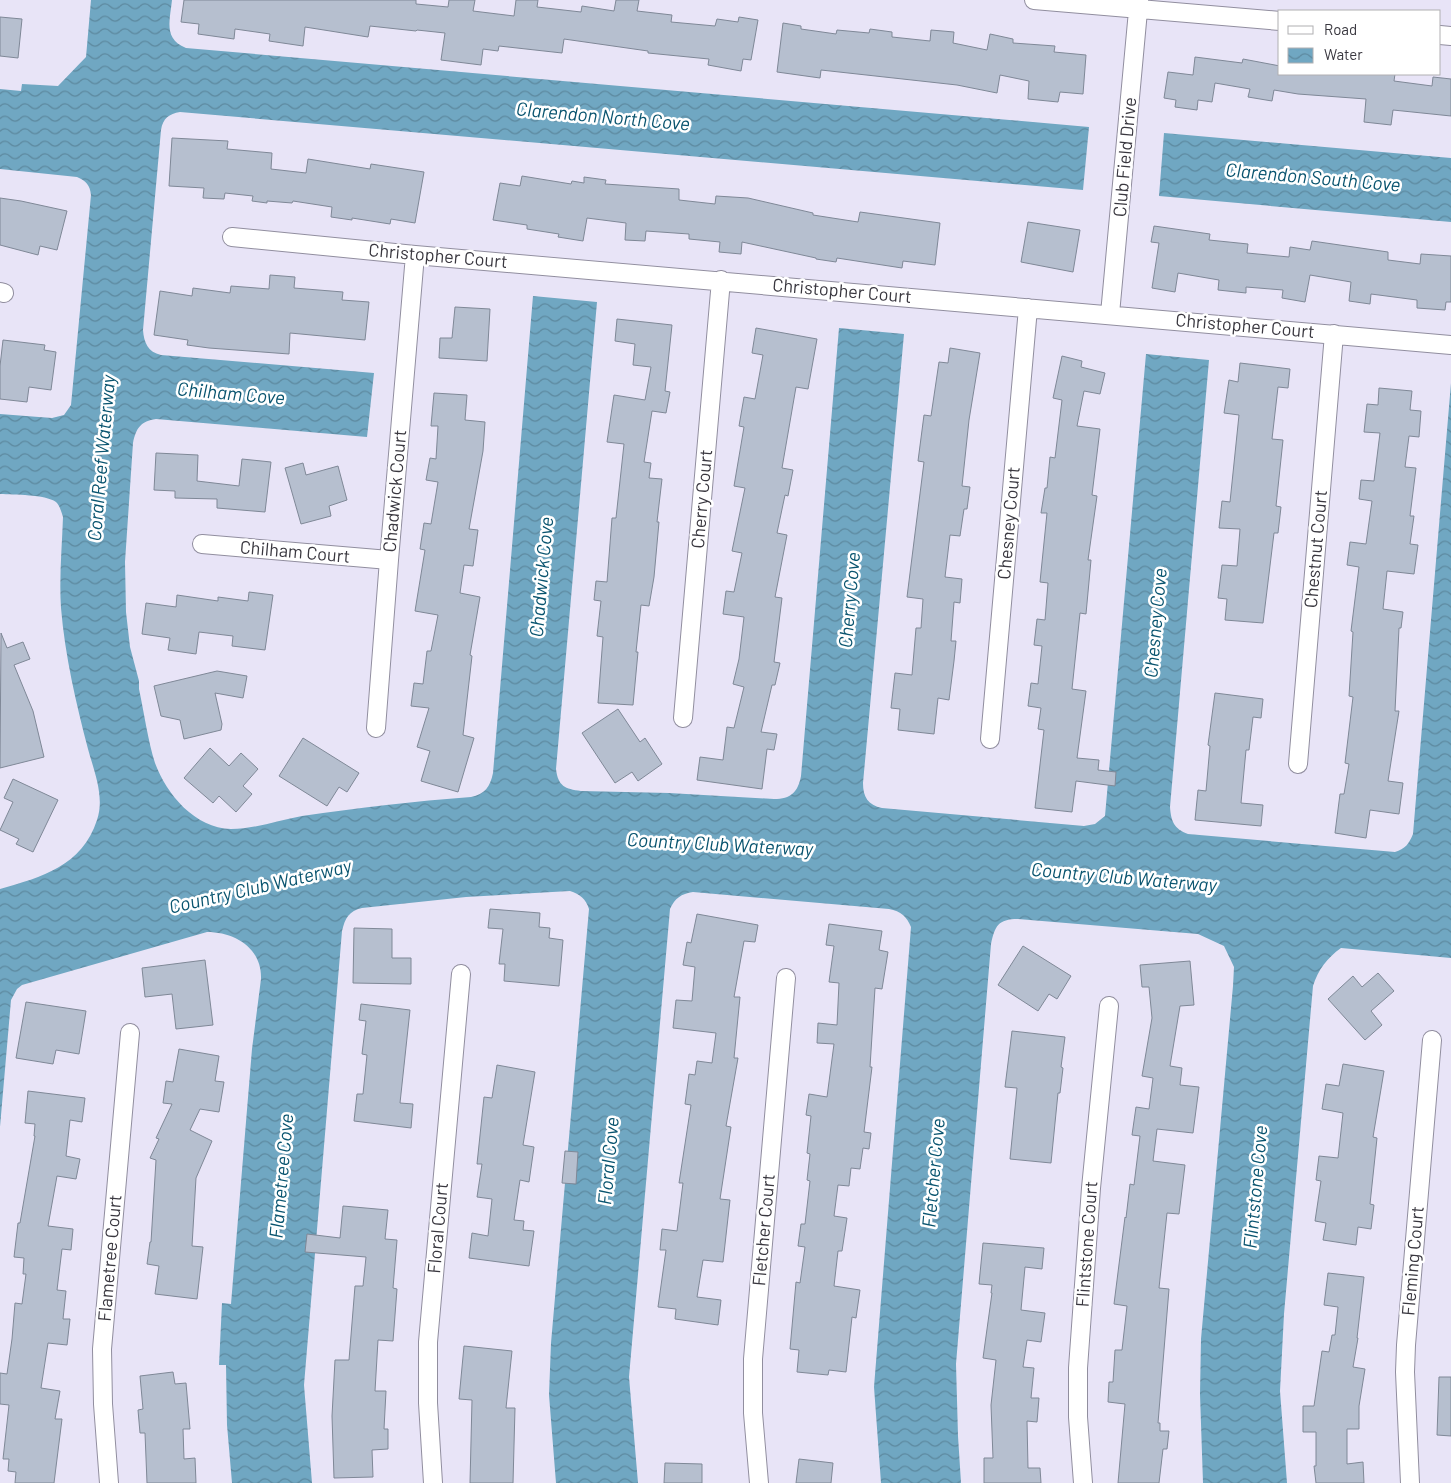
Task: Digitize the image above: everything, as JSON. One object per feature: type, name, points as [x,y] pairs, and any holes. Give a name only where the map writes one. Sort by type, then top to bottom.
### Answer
[{"type":"street","points":[[1034,0],[1138,4],[1278,21]]},
{"type":"street","name":"Club Field Drive","points":[[1110,314],[1138,4]]},
{"type":"street","name":"Christopher Court","points":[[232,237],[415,255],[1451,344]]},
{"type":"street","name":"Chadwick Court","points":[[376,728],[388,560],[415,255]]},
{"type":"street","name":"Cherry Court","points":[[683,718],[721,280]]},
{"type":"street","name":"Chesney Court","points":[[990,739],[1028,308]]},
{"type":"street","name":"Chestnut Court","points":[[1298,764],[1334,334]]},
{"type":"street","name":"Chilham Court","points":[[202,544],[388,560]]},
{"type":"street","name":"Floral Court","points":[[433,1483],[428,1403],[428,1342],[462,974]]},
{"type":"street","name":"Fletcher Court","points":[[758,1483],[753,1413],[753,1359],[786,978]]},
{"type":"street","name":"Flintstone Court","points":[[1083,1483],[1078,1417],[1078,1368],[1109,1006]]},
{"type":"street","name":"Flametree Court","points":[[109,1483],[102,1349],[130,1033]]},
{"type":"street","name":"Fleming Court","points":[[1410,1483],[1405,1372],[1406,1345],[1432,1040]]},
{"type":"water","points":[[91,0],[172,0],[169,22],[171,34],[174,40],[186,48],[1089,127],[1083,190],[180,112],[167,117],[163,122],[161,130],[143,330],[144,339],[150,349],[161,355],[374,373],[367,437],[156,419],[146,421],[136,433],[133,443],[125,562],[126,612],[130,647],[139,681],[148,736],[160,775],[175,798],[194,816],[218,827],[240,829],[323,813],[471,797],[480,794],[488,786],[493,773],[533,296],[597,302],[556,769],[558,779],[563,786],[581,791],[669,793],[774,799],[785,798],[796,790],[801,776],[839,328],[904,334],[863,783],[867,800],[873,805],[882,808],[1084,826],[1095,824],[1105,816],[1146,354],[1209,360],[1170,807],[1174,824],[1179,830],[1188,834],[1398,851],[1406,846],[1413,834],[1451,383],[1451,958],[1341,948],[1324,965],[1313,986],[1284,1314],[1280,1391],[1287,1483],[1203,1483],[1200,1394],[1201,1339],[1234,967],[1224,946],[1198,934],[1018,919],[1006,920],[996,928],[991,944],[956,1364],[961,1483],[881,1483],[874,1387],[911,927],[903,915],[889,909],[693,892],[679,897],[670,909],[629,1377],[638,1483],[556,1483],[549,1395],[551,1343],[589,909],[582,897],[570,891],[466,897],[362,908],[351,913],[346,919],[342,931],[304,1385],[312,1483],[232,1483],[227,1425],[226,1365],[219,1365],[222,1303],[231,1304],[252,1049],[261,979],[260,968],[252,951],[237,939],[227,935],[207,932],[22,985],[17,989],[11,1000],[0,1127],[0,889],[31,880],[59,867],[71,859],[90,836],[97,820],[100,802],[98,784],[84,732],[65,644],[60,585],[62,513],[56,502],[51,499],[37,496],[0,494],[0,414],[52,418],[64,415],[71,405],[91,195],[87,184],[77,177],[0,169],[0,89],[21,91],[22,84],[58,86],[86,57]]},
{"type":"water","name":"Clarendon South Cove","points":[[1164,133],[1451,158],[1451,222],[1159,196]]},
{"type":"building","points":[[184,0],[416,0],[416,4],[448,7],[449,0],[475,0],[473,11],[514,16],[516,0],[538,0],[537,7],[581,12],[582,6],[614,11],[616,0],[639,0],[637,11],[672,15],[671,22],[715,26],[717,19],[738,22],[739,17],[758,20],[751,60],[743,59],[741,71],[708,65],[709,59],[648,53],[648,51],[564,39],[562,53],[499,46],[498,51],[483,49],[481,65],[441,60],[445,33],[370,26],[368,37],[305,27],[303,46],[269,41],[270,34],[235,29],[234,39],[198,34],[199,24],[181,22]]},
{"type":"building","points":[[0,17],[22,19],[18,58],[0,56]]},
{"type":"building","points":[[783,23],[801,26],[801,29],[836,34],[837,30],[869,33],[870,29],[892,32],[892,37],[930,41],[931,30],[954,32],[953,43],[987,50],[990,34],[1013,39],[1013,43],[1055,46],[1054,52],[1086,55],[1083,94],[1060,92],[1058,102],[1028,99],[1029,81],[1000,75],[997,93],[957,85],[821,70],[820,78],[777,72]]},
{"type":"building","points":[[1195,57],[1242,63],[1243,59],[1278,66],[1278,75],[1395,75],[1394,81],[1432,86],[1433,77],[1451,79],[1451,116],[1393,110],[1391,125],[1364,122],[1366,99],[1298,94],[1274,90],[1272,101],[1248,97],[1250,89],[1215,83],[1212,102],[1198,100],[1197,110],[1175,107],[1176,100],[1164,98],[1168,72],[1193,75]]},
{"type":"building","points":[[172,138],[228,141],[227,149],[272,153],[271,169],[306,173],[308,159],[370,169],[371,164],[424,172],[415,223],[391,219],[390,224],[331,217],[332,207],[293,201],[292,203],[267,201],[267,203],[252,201],[253,196],[225,193],[224,199],[203,198],[204,188],[169,186]]},
{"type":"building","points":[[522,176],[571,184],[572,181],[584,183],[584,177],[606,180],[605,184],[679,189],[679,200],[715,204],[716,196],[748,198],[813,213],[813,215],[858,222],[860,212],[940,223],[935,265],[903,261],[902,268],[837,258],[836,262],[742,242],[741,254],[719,252],[720,242],[689,239],[689,234],[646,231],[645,241],[625,240],[626,223],[587,218],[583,241],[558,237],[559,234],[527,229],[527,225],[493,220],[500,183],[520,186]]},
{"type":"building","points":[[0,198],[67,211],[57,250],[40,246],[38,255],[0,245]]},
{"type":"building","points":[[1028,222],[1080,230],[1073,272],[1021,262]]},
{"type":"building","points":[[1154,226],[1210,234],[1209,240],[1248,244],[1247,253],[1289,257],[1290,247],[1310,250],[1312,241],[1388,252],[1388,260],[1420,264],[1421,254],[1451,256],[1451,302],[1446,302],[1445,310],[1417,308],[1417,300],[1371,294],[1370,304],[1349,301],[1351,282],[1310,275],[1305,302],[1282,298],[1283,290],[1246,287],[1246,293],[1218,290],[1219,280],[1178,273],[1175,292],[1152,288],[1159,243],[1151,242]]},
{"type":"building","points":[[270,275],[295,277],[294,288],[343,292],[342,300],[369,302],[365,340],[290,333],[289,354],[187,345],[188,340],[154,335],[160,291],[192,296],[193,288],[230,293],[231,286],[269,289]]},
{"type":"building","points":[[455,307],[490,309],[487,361],[439,358],[440,338],[452,338]]},
{"type":"building","points":[[617,319],[672,325],[665,391],[670,392],[666,413],[652,411],[644,462],[651,463],[649,478],[662,479],[654,577],[649,606],[641,605],[633,705],[598,703],[603,637],[597,636],[601,601],[594,600],[596,581],[607,582],[612,518],[616,518],[624,444],[607,442],[614,395],[645,400],[651,367],[633,365],[635,344],[615,341]]},
{"type":"building","points":[[756,328],[817,339],[808,389],[796,387],[782,468],[793,470],[788,496],[785,495],[777,533],[787,535],[775,597],[782,598],[774,662],[780,663],[775,685],[772,685],[761,732],[777,734],[774,750],[767,749],[762,789],[697,780],[700,757],[723,760],[727,727],[734,728],[744,687],[733,684],[739,659],[744,617],[723,614],[726,591],[734,592],[742,553],[732,551],[745,488],[734,486],[744,427],[739,426],[744,397],[755,399],[763,355],[752,353]]},
{"type":"building","points":[[3,340],[45,345],[44,350],[56,352],[51,390],[29,387],[27,402],[0,399],[0,366]]},
{"type":"building","points":[[950,348],[980,353],[969,420],[962,486],[970,487],[967,509],[964,509],[960,536],[950,535],[945,577],[962,579],[960,603],[954,602],[951,641],[956,641],[954,661],[949,700],[938,698],[934,734],[898,730],[900,709],[891,708],[895,673],[912,675],[916,628],[921,628],[923,599],[907,597],[924,462],[918,461],[924,415],[931,416],[939,362],[948,363]]},
{"type":"building","points":[[1062,356],[1082,361],[1081,367],[1105,373],[1100,394],[1084,391],[1077,426],[1100,429],[1092,495],[1097,496],[1088,560],[1091,560],[1086,614],[1080,613],[1072,689],[1086,691],[1077,758],[1099,760],[1098,770],[1116,772],[1115,786],[1076,781],[1072,812],[1035,808],[1044,730],[1038,729],[1041,708],[1028,706],[1031,683],[1038,684],[1042,646],[1034,645],[1037,619],[1045,620],[1048,583],[1040,582],[1047,513],[1041,513],[1045,488],[1047,488],[1050,457],[1055,458],[1062,400],[1053,398]]},
{"type":"building","points":[[1240,363],[1290,369],[1288,388],[1278,387],[1272,439],[1283,440],[1276,506],[1281,507],[1278,533],[1274,533],[1263,623],[1225,620],[1227,599],[1218,598],[1222,565],[1237,566],[1240,529],[1219,528],[1222,501],[1230,502],[1239,415],[1224,413],[1229,380],[1238,382]]},
{"type":"building","points":[[1379,388],[1412,391],[1410,410],[1421,411],[1419,437],[1409,436],[1405,467],[1416,468],[1410,516],[1414,516],[1410,544],[1418,545],[1414,574],[1387,571],[1383,609],[1403,612],[1401,628],[1399,628],[1395,711],[1399,711],[1388,781],[1403,783],[1399,814],[1370,810],[1366,838],[1335,833],[1340,794],[1344,794],[1349,764],[1345,763],[1353,697],[1349,696],[1353,632],[1351,631],[1359,567],[1347,565],[1350,542],[1366,544],[1372,501],[1359,499],[1361,480],[1374,481],[1380,433],[1364,432],[1367,404],[1378,405]]},
{"type":"building","points":[[434,393],[467,395],[465,420],[485,422],[483,451],[469,529],[478,530],[473,566],[464,565],[460,593],[480,597],[470,655],[472,656],[463,735],[474,738],[458,792],[421,781],[430,751],[417,747],[429,708],[411,706],[414,683],[423,684],[427,651],[431,651],[438,615],[415,611],[425,550],[420,549],[424,523],[431,524],[438,482],[426,480],[430,458],[436,459],[438,426],[431,426]]},
{"type":"building","points":[[156,453],[198,455],[197,481],[239,486],[242,459],[271,462],[265,512],[217,508],[217,499],[175,498],[175,491],[154,490]]},
{"type":"building","points":[[303,463],[306,475],[338,466],[347,500],[329,506],[331,516],[301,524],[285,468]]},
{"type":"building","points":[[249,592],[273,595],[265,650],[232,646],[233,636],[199,632],[196,654],[168,650],[170,638],[142,634],[146,603],[176,607],[177,595],[218,601],[218,597],[248,601]]},
{"type":"building","points":[[1,633],[7,648],[23,642],[30,659],[14,665],[33,711],[44,757],[0,768]]},
{"type":"building","points":[[217,671],[247,676],[243,698],[215,693],[222,724],[221,730],[184,739],[180,720],[161,716],[154,686]]},
{"type":"building","points":[[1215,693],[1263,699],[1261,718],[1253,717],[1249,750],[1246,750],[1241,803],[1263,805],[1261,826],[1195,820],[1198,790],[1206,791],[1210,746],[1208,745]]},
{"type":"building","points":[[618,709],[640,742],[645,738],[662,764],[638,781],[632,772],[615,783],[582,733]]},
{"type":"building","points":[[303,738],[359,773],[347,792],[339,787],[327,806],[279,776]]},
{"type":"building","points":[[210,748],[229,766],[241,753],[258,769],[243,786],[252,794],[236,812],[219,796],[213,803],[184,778]]},
{"type":"building","points":[[13,779],[58,800],[33,852],[16,844],[19,839],[0,830],[13,802],[4,798]]},
{"type":"building","points":[[490,909],[540,913],[539,927],[550,928],[549,938],[563,940],[559,986],[504,981],[505,964],[499,964],[503,929],[488,928]]},
{"type":"building","points":[[697,914],[758,925],[755,942],[744,941],[734,997],[740,997],[734,1058],[738,1058],[726,1126],[731,1127],[720,1199],[730,1200],[723,1262],[703,1260],[697,1297],[721,1300],[718,1325],[675,1319],[676,1309],[658,1307],[666,1250],[660,1250],[662,1229],[677,1231],[683,1183],[679,1183],[691,1105],[685,1104],[689,1074],[695,1075],[697,1061],[712,1063],[716,1033],[673,1028],[676,1000],[692,1001],[695,967],[683,965],[687,942],[691,943]]},
{"type":"building","points":[[829,924],[882,931],[879,950],[888,952],[882,989],[875,988],[870,1067],[872,1067],[864,1132],[871,1133],[869,1149],[863,1148],[860,1169],[851,1168],[849,1186],[838,1185],[834,1216],[847,1218],[842,1251],[838,1251],[834,1286],[860,1290],[856,1318],[852,1317],[846,1372],[829,1370],[828,1375],[797,1372],[799,1350],[790,1349],[796,1282],[800,1283],[805,1247],[798,1246],[801,1224],[805,1224],[810,1181],[807,1180],[810,1154],[807,1153],[811,1116],[806,1115],[809,1094],[827,1097],[834,1044],[817,1043],[818,1023],[837,1025],[839,983],[829,982],[834,946],[826,945]]},
{"type":"building","points":[[354,928],[392,929],[392,958],[411,958],[411,984],[353,983]]},
{"type":"building","points":[[1023,946],[1071,976],[1057,999],[1049,994],[1038,1011],[998,985]]},
{"type":"building","points":[[205,960],[213,1025],[176,1029],[172,994],[145,997],[142,968]]},
{"type":"building","points":[[1190,961],[1194,1005],[1180,1006],[1170,1066],[1182,1068],[1180,1085],[1199,1087],[1193,1133],[1157,1129],[1153,1161],[1185,1165],[1179,1214],[1167,1213],[1159,1288],[1169,1289],[1158,1423],[1160,1423],[1160,1431],[1169,1431],[1167,1449],[1163,1449],[1159,1483],[1118,1483],[1125,1404],[1108,1402],[1109,1382],[1113,1382],[1115,1350],[1122,1350],[1127,1306],[1114,1304],[1130,1184],[1134,1185],[1140,1136],[1132,1135],[1136,1107],[1149,1109],[1153,1078],[1142,1076],[1152,1018],[1149,987],[1142,987],[1140,965]]},
{"type":"building","points":[[1378,973],[1394,991],[1371,1011],[1382,1025],[1365,1040],[1328,999],[1353,976],[1362,987]]},
{"type":"building","points":[[26,1002],[86,1011],[79,1054],[56,1050],[53,1064],[16,1058]]},
{"type":"building","points":[[361,1004],[410,1010],[400,1103],[413,1104],[411,1128],[354,1121],[357,1094],[363,1094],[367,1055],[362,1054],[366,1021],[359,1020]]},
{"type":"building","points":[[1012,1031],[1065,1037],[1051,1163],[1010,1159],[1017,1088],[1005,1087]]},
{"type":"building","points":[[179,1049],[219,1056],[215,1081],[224,1082],[219,1112],[200,1109],[190,1130],[212,1141],[196,1178],[192,1246],[203,1247],[197,1299],[155,1294],[159,1266],[147,1264],[151,1242],[156,1160],[150,1158],[159,1139],[156,1138],[172,1104],[163,1103],[166,1081],[173,1082]]},
{"type":"building","points":[[1343,1064],[1384,1071],[1373,1137],[1377,1138],[1370,1204],[1374,1205],[1371,1229],[1358,1227],[1356,1245],[1323,1240],[1326,1223],[1315,1221],[1321,1181],[1316,1180],[1319,1156],[1338,1158],[1343,1113],[1322,1109],[1326,1084],[1339,1086]]},
{"type":"building","points":[[497,1065],[535,1072],[523,1145],[534,1147],[529,1182],[520,1180],[514,1220],[524,1221],[523,1230],[534,1231],[529,1266],[469,1258],[472,1233],[488,1236],[492,1199],[477,1197],[482,1164],[477,1164],[484,1097],[492,1098]]},
{"type":"building","points":[[28,1091],[85,1098],[82,1122],[70,1120],[66,1156],[80,1159],[76,1179],[57,1176],[48,1226],[73,1229],[71,1250],[62,1249],[57,1290],[66,1291],[63,1319],[70,1319],[67,1345],[48,1343],[41,1388],[60,1391],[55,1419],[62,1419],[54,1483],[15,1483],[16,1472],[8,1471],[9,1459],[3,1459],[9,1405],[0,1404],[0,1373],[7,1374],[15,1303],[22,1304],[26,1274],[23,1274],[24,1258],[14,1257],[18,1223],[20,1223],[35,1136],[35,1124],[25,1123]]},
{"type":"building","points":[[565,1151],[578,1152],[576,1184],[562,1183]]},
{"type":"building","points":[[343,1206],[388,1210],[385,1239],[397,1240],[393,1288],[397,1289],[393,1341],[378,1340],[375,1391],[386,1391],[384,1429],[388,1429],[388,1449],[372,1450],[373,1477],[334,1478],[332,1416],[335,1360],[349,1360],[355,1286],[363,1286],[366,1257],[305,1252],[307,1234],[340,1238]]},
{"type":"building","points":[[983,1243],[1044,1248],[1042,1269],[1025,1267],[1021,1310],[1045,1313],[1041,1342],[1027,1340],[1023,1367],[1034,1368],[1031,1398],[1039,1398],[1037,1422],[1027,1421],[1028,1468],[1040,1468],[1041,1483],[984,1483],[984,1458],[993,1458],[991,1405],[996,1360],[983,1358],[992,1285],[979,1284]]},
{"type":"building","points":[[1328,1273],[1364,1277],[1353,1367],[1365,1369],[1359,1406],[1359,1429],[1347,1429],[1347,1464],[1363,1462],[1364,1483],[1316,1483],[1314,1466],[1316,1466],[1316,1432],[1303,1432],[1303,1406],[1314,1406],[1322,1351],[1329,1352],[1332,1335],[1335,1335],[1338,1307],[1324,1305]]},
{"type":"building","points":[[464,1346],[512,1351],[506,1408],[515,1408],[513,1483],[470,1483],[472,1400],[459,1399]]},
{"type":"building","points":[[173,1372],[175,1384],[186,1383],[190,1429],[183,1429],[184,1459],[195,1458],[196,1483],[147,1483],[145,1433],[140,1433],[138,1410],[143,1409],[140,1376]]},
{"type":"building","points":[[1439,1377],[1451,1377],[1451,1436],[1437,1435]]},
{"type":"building","points":[[799,1459],[833,1463],[831,1483],[796,1483]]},
{"type":"building","points":[[665,1463],[702,1464],[702,1483],[664,1483]]},
{"type":"water label","name":"Clarendon North Cove","points":[[603,116]]},
{"type":"water label","name":"Chilham Cove","points":[[231,393]]},
{"type":"water label","name":"Coral Reef Waterway","points":[[101,458]]},
{"type":"water label","name":"Chadwick Cove","points":[[541,577]]},
{"type":"water label","name":"Cherry Cove","points":[[849,600]]},
{"type":"water label","name":"Chesney Cove","points":[[1155,623]]},
{"type":"water label","name":"Country Club Waterway","points":[[720,844]]},
{"type":"water label","name":"Country Club Waterway","points":[[1124,877]]},
{"type":"water label","name":"Country Club Waterway","points":[[260,886]]},
{"type":"water label","name":"Floral Cove","points":[[608,1161]]},
{"type":"water label","name":"Fletcher Cove","points":[[933,1173]]},
{"type":"water label","name":"Flametree Cove","points":[[281,1176]]},
{"type":"water label","name":"Flintstone Cove","points":[[1255,1187]]}]
